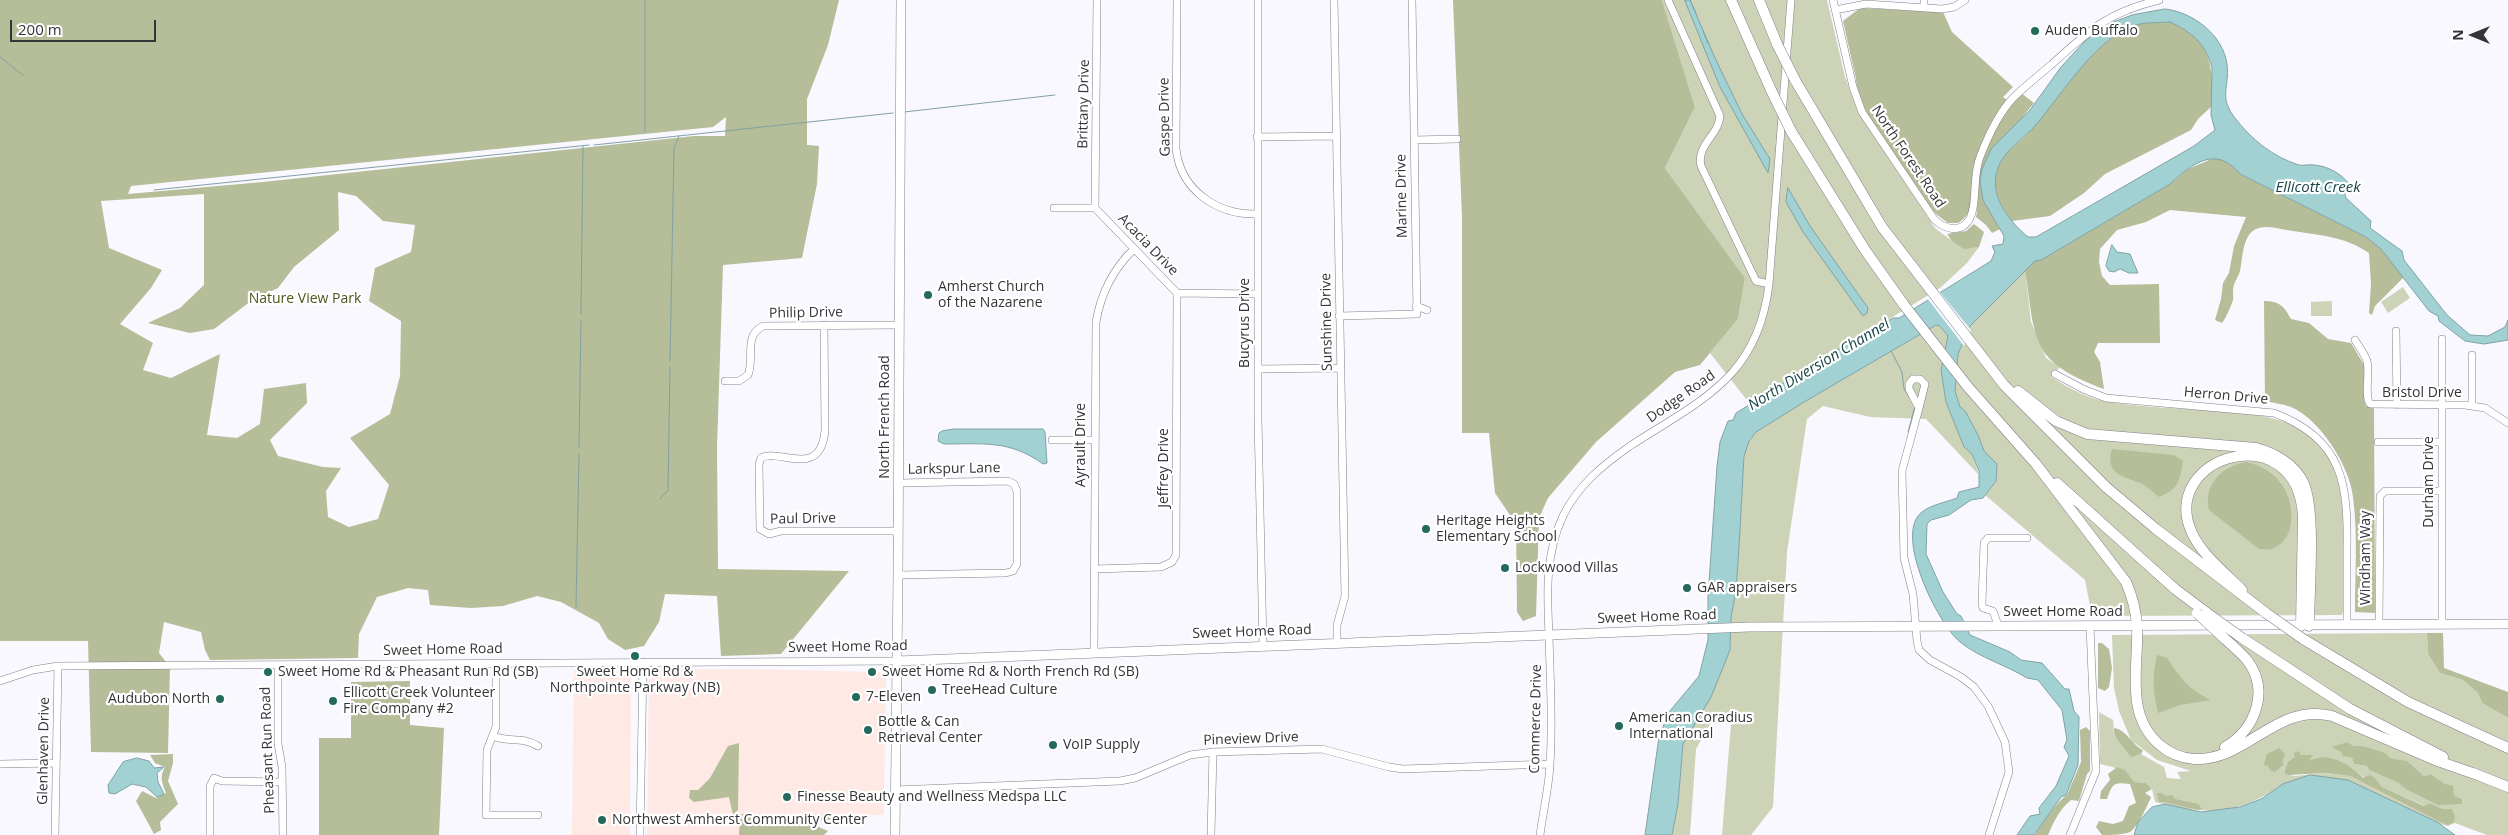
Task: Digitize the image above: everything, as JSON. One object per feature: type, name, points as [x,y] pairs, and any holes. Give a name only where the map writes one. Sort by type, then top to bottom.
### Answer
[{"type":"highway","points":[[1731,0],[1771,90],[1792,131],[1865,250],[1898,297],[1980,400],[2036,464],[2122,575],[2134,604],[2140,626],[2143,702],[2147,717],[2154,729],[2177,748],[2190,752],[2210,752],[2225,747],[2240,737],[2255,715],[2258,690],[2254,673],[2247,660],[2202,613],[2036,464]]},
{"type":"highway","points":[[1759,0],[1777,44],[1796,80],[1882,227],[1991,368],[2054,437],[2106,487],[2156,529],[2303,640],[2408,702],[2508,748]]},
{"type":"highway","points":[[1991,368],[2043,412],[2072,429],[2104,436],[2256,448],[2278,456],[2289,464],[2303,482],[2309,507],[2305,626]]},
{"type":"highway","points":[[2266,613],[2202,549],[2192,534],[2188,521],[2189,497],[2197,480],[2212,464],[2231,456],[2254,455],[2267,458],[2286,472],[2298,490],[2303,516],[2305,626]]},
{"type":"highway","points":[[2202,613],[2350,709],[2478,775]]},
{"type":"highway","points":[[2140,626],[2136,697],[2140,716],[2155,741],[2175,754],[2190,759],[2211,758],[2235,749],[2291,717],[2316,713],[2332,716],[2435,760],[2508,787]]},
{"type":"main road","name":"North French Road","points":[[894,835],[898,576],[900,0]]},
{"type":"main road","name":"Sweet Home Road","points":[[897,661],[1750,627],[2508,624]]},
{"type":"street","name":"Brittany Drive","points":[[1095,208],[1097,0]]},
{"type":"street","name":"Gaspe Drive","points":[[1177,0],[1176,148],[1178,161],[1189,183],[1210,203],[1234,212],[1257,214]]},
{"type":"street","name":"Bucyrus Drive","points":[[1258,0],[1257,294],[1263,646]]},
{"type":"street","name":"Sunshine Drive","points":[[1334,0],[1345,596],[1337,625],[1337,643]]},
{"type":"street","name":"Marine Drive","points":[[1412,0],[1416,306]]},
{"type":"street","points":[[1668,0],[1720,116],[1718,125],[1700,154],[1702,166],[1756,281],[1768,284]]},
{"type":"street","name":"Dodge Road","points":[[1549,634],[1549,564],[1557,530],[1570,503],[1588,480],[1606,463],[1710,395],[1732,375],[1742,362],[1757,334],[1764,313],[1768,284],[1791,0]]},
{"type":"street","name":"North Forest Road","points":[[1832,0],[1852,87],[1862,112],[1934,219],[1943,227],[1953,229],[1963,226],[1971,216],[1974,176],[1979,157],[1999,116],[2012,99],[2098,24],[2126,9],[2159,0]]},
{"type":"street","points":[[1924,0],[1924,8]]},
{"type":"street","points":[[1835,10],[1862,4],[1924,8],[1952,7],[1965,0]]},
{"type":"street","points":[[1257,137],[1336,136]]},
{"type":"street","points":[[1414,140],[1457,139]]},
{"type":"street","points":[[1054,208],[1095,208]]},
{"type":"street","name":"Acacia Drive","points":[[1095,208],[1178,293],[1257,294]]},
{"type":"street","name":"Ayrault Drive","points":[[1094,652],[1094,334],[1098,309],[1113,275],[1134,249]]},
{"type":"street","name":"Jeffrey Drive","points":[[1094,568],[1161,567],[1172,562],[1176,555],[1178,293]]},
{"type":"street","points":[[1339,316],[1417,314],[1416,306],[1427,310]]},
{"type":"street","name":"Paul Drive","points":[[824,324],[825,430],[823,442],[816,453],[807,458],[790,459],[767,455],[761,458],[759,464],[760,529],[769,534],[781,531],[898,531]]},
{"type":"street","name":"Philip Drive","points":[[725,381],[739,381],[748,374],[751,340],[758,328],[766,325],[898,325]]},
{"type":"street","points":[[2396,331],[2397,405]]},
{"type":"street","name":"Durham Drive","points":[[2442,339],[2442,624]]},
{"type":"street","name":"Bristol Drive","points":[[2355,340],[2366,360],[2369,403],[2472,406],[2485,408],[2508,423]]},
{"type":"street","points":[[2472,355],[2472,406]]},
{"type":"street","points":[[1258,369],[1340,368]]},
{"type":"street","name":"Herron Drive","points":[[2055,374],[2083,390],[2106,398],[2274,413],[2298,423],[2312,434],[2330,454],[2345,487],[2347,507],[2347,625]]},
{"type":"street","points":[[1919,408],[1902,471],[1904,558],[1913,594],[1919,650],[1930,660],[1961,677],[1974,687],[1988,706],[2005,742],[2009,772],[1989,835]]},
{"type":"street","points":[[1052,440],[1094,440]]},
{"type":"street","points":[[2378,442],[2442,442]]},
{"type":"street","name":"Larkspur Lane","points":[[898,483],[1008,481],[1014,484],[1017,492],[1017,564],[1013,571],[1006,573],[898,576]]},
{"type":"street","name":"Windham Way","points":[[2379,625],[2380,496],[2385,491],[2442,491]]},
{"type":"street","points":[[1998,625],[1994,612],[1983,608],[1982,604],[1984,543],[1988,538],[2027,538]]},
{"type":"street","points":[[2070,835],[2096,772],[2090,626]]},
{"type":"street","name":"Commerce Drive","points":[[1540,835],[1550,764],[1549,634]]},
{"type":"street","name":"Sweet Home Road","points":[[0,681],[32,670],[58,666],[897,661]]},
{"type":"street","points":[[640,835],[643,662]]},
{"type":"street","points":[[496,663],[496,727],[487,750],[486,815],[538,815]]},
{"type":"street","name":"Pheasant Run Road","points":[[278,665],[278,744],[282,782],[283,835]]},
{"type":"street","name":"Glenhaven Drive","points":[[55,835],[58,666]]},
{"type":"street","points":[[494,736],[500,739],[528,740],[538,746]]},
{"type":"street","name":"Pineview Drive","points":[[895,790],[1120,781],[1136,778],[1190,755],[1213,752],[1322,749],[1403,769],[1550,764]]},
{"type":"street","points":[[1211,835],[1213,752]]},
{"type":"street","points":[[0,764],[56,764]]},
{"type":"street","points":[[210,835],[210,786],[214,778],[222,781],[282,782]]},
{"type":"shaded area","points":[[737,669],[881,672],[886,677],[884,815],[796,814],[795,835],[647,835],[649,670]]},
{"type":"shaded area","points":[[574,670],[631,670],[630,835],[572,835]]},
{"type":"green space","name":"Nature View Park","points":[[0,0],[839,0],[828,45],[807,99],[807,145],[819,146],[817,184],[802,258],[723,265],[717,447],[718,569],[849,571],[781,654],[721,656],[717,596],[665,594],[659,622],[644,646],[625,650],[608,639],[599,623],[561,602],[537,596],[503,606],[471,608],[430,605],[428,590],[408,588],[377,597],[359,634],[358,658],[210,660],[205,650],[201,632],[164,622],[159,653],[170,667],[168,753],[91,752],[88,641],[0,641]],"holes":[[[726,117],[725,136],[694,136],[263,182],[128,194],[131,186],[713,127]],[[338,192],[356,196],[383,221],[415,225],[411,252],[375,268],[369,301],[401,321],[400,376],[390,414],[350,438],[389,485],[378,519],[349,527],[328,517],[326,491],[341,468],[323,467],[278,456],[270,440],[307,403],[306,383],[264,389],[260,424],[237,438],[207,435],[220,354],[171,378],[143,370],[153,343],[120,324],[151,288],[162,270],[109,248],[101,201],[204,194],[204,285],[180,308],[148,323],[190,333],[214,329],[251,301],[278,288],[294,267],[339,230]]]},
{"type":"green space","points":[[1453,0],[1662,0],[1695,107],[1665,168],[1745,278],[1738,319],[1700,365],[1675,372],[1596,442],[1548,498],[1539,518],[1536,616],[1523,621],[1517,612],[1516,524],[1495,493],[1489,433],[1462,433],[1462,216]]},
{"type":"green space","points":[[1662,0],[1827,0],[1845,77],[1859,114],[1935,228],[1961,245],[1979,247],[1967,263],[1940,288],[1750,404],[1710,353],[1738,319],[1745,278],[1665,168],[1695,107]]},
{"type":"green space","points":[[1860,8],[1943,12],[1952,32],[2013,87],[2003,97],[2007,100],[1975,162],[1970,206],[1964,219],[1958,223],[1948,223],[1936,214],[1888,149],[1866,111],[1859,94],[1843,21]]},
{"type":"green space","points":[[2170,22],[2194,37],[2202,45],[2207,55],[2212,78],[2212,106],[2198,119],[2191,130],[2105,174],[2084,193],[2050,216],[2012,221],[2000,203],[1996,190],[1996,175],[2000,162],[2028,134],[2095,52],[2110,39],[2125,29],[2140,24]]},
{"type":"green space","points":[[2021,93],[2034,103],[2011,131],[1991,149],[1980,181],[1983,200],[2000,229],[1992,233],[1976,217],[1979,167],[1999,122]]},
{"type":"green space","points":[[2214,158],[2226,161],[2240,174],[2366,237],[2381,249],[2404,277],[2375,306],[2372,315],[2369,313],[2371,284],[2369,253],[2351,243],[2332,237],[2272,227],[2259,228],[2253,230],[2246,240],[2239,275],[2233,287],[2233,300],[2222,323],[2215,320],[2223,283],[2229,273],[2234,246],[2246,217],[2170,210],[2146,222],[2117,230],[2100,249],[2099,262],[2102,276],[2110,285],[2159,284],[2160,343],[2098,343],[2094,352],[2100,362],[2104,389],[2062,369],[2049,358],[2040,346],[2031,315],[2025,270],[2035,261],[2041,260],[2170,184],[2188,169]]},
{"type":"green space","points":[[1974,224],[1984,232],[1979,247],[1964,249],[1952,241],[1947,234],[1966,231]]},
{"type":"green space","points":[[2025,270],[2031,322],[2046,358],[2060,367],[2051,377],[2086,396],[2102,401],[2150,407],[2238,413],[2273,419],[2289,424],[2317,442],[2328,457],[2337,475],[2344,505],[2345,558],[2344,607],[2342,615],[2092,616],[2085,580],[1985,495],[1996,481],[1997,464],[1984,451],[1965,411],[1960,407],[1955,391],[1958,354],[1970,326]]},
{"type":"green space","points":[[2403,287],[2410,298],[2388,313],[2381,302]]},
{"type":"green space","points":[[2264,301],[2280,305],[2291,319],[2309,323],[2328,339],[2351,343],[2364,365],[2364,400],[2366,406],[2374,408],[2375,613],[2355,612],[2355,511],[2351,485],[2340,459],[2323,433],[2302,413],[2288,406],[2265,401]]},
{"type":"green space","points":[[2332,301],[2332,316],[2311,316],[2311,302]]},
{"type":"green space","points":[[1936,325],[1940,326],[1948,336],[1941,370],[1946,402],[1964,447],[1972,454],[1979,475],[1926,419],[1870,417],[1823,406],[1807,419],[1787,552],[1773,807],[1751,835],[1722,835],[1731,724],[1711,723],[1696,749],[1690,835],[1672,835],[1678,804],[1683,744],[1730,650],[1731,617],[1736,591],[1744,456],[1749,441],[1756,432],[1804,402]]},
{"type":"green space","points":[[2112,449],[2174,455],[2183,461],[2181,474],[2175,487],[2159,497],[2143,484],[2116,472],[2111,463]]},
{"type":"green space","points":[[2246,462],[2267,470],[2275,477],[2282,485],[2290,505],[2290,528],[2282,542],[2272,549],[2259,549],[2209,510],[2209,493],[2216,478],[2229,468]]},
{"type":"green space","points":[[2427,633],[2428,654],[2440,673],[2463,680],[2478,693],[2482,703],[2508,718],[2508,835],[2487,835],[2455,823],[2448,826],[2283,784],[2251,802],[2221,810],[2191,809],[2155,802],[2152,789],[2146,783],[2134,782],[2124,770],[2100,764],[2099,712],[2113,720],[2115,736],[2118,742],[2131,756],[2141,754],[2164,767],[2167,778],[2181,779],[2177,772],[2191,771],[2157,760],[2131,740],[2119,711],[2114,688],[2112,635]],"holes":[[[2347,742],[2354,746],[2363,746],[2389,758],[2406,761],[2424,776],[2431,774],[2445,784],[2454,797],[2404,788],[2400,783],[2369,770],[2367,766],[2354,764],[2352,758],[2344,756],[2332,747]],[[2312,755],[2308,761],[2321,757],[2334,759],[2348,766],[2364,778],[2376,779],[2382,787],[2425,806],[2430,803],[2443,809],[2436,820],[2350,776],[2326,773],[2294,776],[2284,772],[2291,760]]]},
{"type":"green space","points":[[2427,633],[2443,633],[2444,668],[2508,692],[2508,718],[2482,703],[2478,693],[2463,680],[2440,673],[2428,654]]},
{"type":"green space","points":[[2098,643],[2102,643],[2109,649],[2112,668],[2109,687],[2105,691],[2098,688]]},
{"type":"green space","points":[[2157,655],[2167,658],[2186,683],[2196,692],[2211,700],[2180,705],[2158,713],[2154,684]]},
{"type":"green space","points":[[410,681],[410,725],[444,728],[439,835],[319,835],[319,738],[351,738],[351,682]]},
{"type":"green space","points":[[2086,727],[2090,731],[2090,771],[2087,774],[2079,801],[2071,800],[2063,808],[2048,835],[2035,835],[2054,807],[2067,795],[2081,762],[2080,730]]},
{"type":"green space","points":[[2114,728],[2119,729],[2143,750],[2141,754],[2131,757],[2117,740]]},
{"type":"green space","points":[[2347,742],[2354,746],[2363,746],[2385,753],[2390,758],[2407,761],[2424,776],[2431,774],[2445,784],[2453,786],[2454,796],[2462,799],[2462,804],[2438,805],[2404,788],[2399,783],[2369,770],[2367,766],[2354,764],[2352,758],[2343,756],[2341,752],[2331,747]]},
{"type":"green space","points":[[739,743],[738,810],[733,815],[729,797],[694,802],[689,798],[690,790],[698,790],[710,778],[728,746]]},
{"type":"green space","points":[[2279,748],[2285,754],[2282,762],[2284,764],[2275,772],[2271,771],[2268,766],[2264,765],[2267,754]]},
{"type":"green space","points":[[2299,751],[2300,755],[2313,755],[2309,761],[2328,757],[2342,762],[2363,778],[2370,775],[2382,787],[2424,806],[2430,803],[2443,809],[2452,809],[2455,817],[2454,822],[2448,825],[2436,820],[2350,776],[2326,773],[2287,775],[2284,772],[2288,762],[2295,757],[2294,753]]},
{"type":"green space","points":[[173,754],[173,763],[168,781],[178,804],[160,822],[161,830],[154,834],[136,801],[142,791],[156,798],[166,793],[162,783],[165,767],[155,763],[150,755]]},
{"type":"green space","points":[[2117,767],[2125,770],[2134,782],[2146,783],[2152,789],[2145,793],[2151,797],[2133,830],[2120,834],[2102,835],[2096,827],[2099,821],[2113,824],[2123,821],[2129,806],[2136,803],[2130,784],[2120,783],[2114,785],[2107,799],[2100,799],[2101,791],[2110,780],[2108,774]]},
{"type":"green space","points":[[2157,793],[2166,796],[2172,795],[2175,799],[2198,804],[2202,809],[2159,802]]},
{"type":"green space","points":[[740,814],[847,815],[845,818],[807,822],[828,831],[824,835],[739,835]]},
{"type":"water","points":[[1685,0],[1690,0],[1742,114],[1770,159],[1768,173],[1720,87]]},
{"type":"water","name":"Ellicott Creek","points":[[2165,9],[2186,15],[2205,27],[2220,44],[2224,53],[2228,72],[2227,104],[2235,118],[2248,133],[2263,146],[2289,162],[2299,165],[2324,167],[2343,177],[2350,185],[2345,194],[2346,198],[2371,221],[2370,228],[2402,251],[2404,260],[2447,315],[2470,335],[2488,336],[2505,327],[2508,320],[2508,340],[2484,344],[2465,341],[2439,321],[2438,316],[2429,311],[2381,249],[2366,237],[2240,174],[2231,165],[2222,160],[2205,160],[2196,164],[2170,184],[2041,260],[2035,261],[1970,326],[1958,354],[1955,391],[1960,407],[1965,411],[1984,451],[1997,464],[1996,481],[1983,498],[1971,500],[1949,515],[1931,520],[1927,524],[1926,554],[1943,592],[1957,614],[1961,616],[1970,635],[2010,652],[2021,660],[2042,663],[2065,689],[2069,689],[2074,711],[2079,717],[2078,765],[2066,795],[2061,797],[2034,835],[2017,835],[2030,816],[2040,814],[2039,808],[2056,786],[2069,756],[2064,747],[2067,740],[2062,710],[2038,680],[2027,678],[1976,653],[1960,642],[1951,632],[1931,599],[1915,558],[1914,523],[1922,512],[1957,498],[1959,492],[1979,487],[1979,471],[1972,454],[1964,447],[1946,402],[1941,370],[1948,336],[1940,326],[1936,325],[1804,402],[1756,432],[1749,441],[1744,456],[1736,591],[1731,617],[1730,650],[1711,697],[1683,744],[1678,804],[1672,835],[1645,835],[1659,737],[1669,712],[1699,676],[1708,640],[1708,597],[1717,466],[1720,442],[1728,421],[1733,420],[1736,413],[1835,351],[1893,318],[1899,318],[1991,261],[1995,252],[1992,246],[2003,244],[2004,236],[1983,200],[1980,181],[1982,169],[1991,149],[2030,110],[2061,67],[2085,41],[2111,23],[2132,15]],"holes":[[[2170,22],[2185,30],[2197,40],[2206,52],[2212,68],[2211,115],[2215,130],[2194,146],[2036,237],[2028,237],[2013,223],[1998,197],[1996,178],[2001,162],[2014,145],[2035,126],[2082,66],[2111,38],[2125,29],[2140,24]]]},
{"type":"water","points":[[1788,188],[1810,226],[1868,308],[1867,313],[1863,316],[1803,232],[1786,202]]},
{"type":"water","points":[[2112,245],[2117,252],[2130,254],[2138,273],[2129,273],[2120,269],[2114,272],[2109,271],[2106,266]]},
{"type":"water","points":[[954,429],[1043,429],[1045,432],[1047,463],[1043,464],[1031,456],[1008,447],[984,444],[944,444],[938,441],[939,433]]},
{"type":"water","points":[[137,758],[149,761],[154,768],[164,767],[157,773],[158,782],[164,794],[157,797],[146,787],[132,784],[115,794],[109,793],[108,785],[123,762]]},
{"type":"water","points":[[2310,775],[2348,780],[2437,822],[2455,835],[2134,835],[2138,822],[2152,807],[2165,804],[2201,812],[2240,807],[2261,799],[2283,784]]},
{"type":"pier","points":[[1939,291],[1971,330],[1964,346],[1927,298]]},
{"type":"waterway","points":[[645,0],[645,132]]},
{"type":"waterway","points":[[1690,0],[1696,13]]},
{"type":"waterway","points":[[1703,31],[1708,43]]},
{"type":"waterway","points":[[0,57],[24,76]]},
{"type":"waterway","points":[[904,112],[1055,95]]},
{"type":"waterway","points":[[594,145],[893,113]]},
{"type":"waterway","points":[[670,361],[674,148],[679,136]]},
{"type":"waterway","points":[[154,190],[589,145]]},
{"type":"waterway","points":[[581,314],[583,146]]},
{"type":"waterway","points":[[579,447],[581,320]]},
{"type":"waterway","points":[[1891,351],[1902,372],[1904,389],[1910,398]]},
{"type":"waterway","points":[[660,499],[668,490],[670,367]]},
{"type":"waterway","points":[[1908,432],[1915,406]]},
{"type":"waterway","points":[[576,607],[579,454]]},
{"type":"place","name":"Auden Buffalo","points":[[2035,31]]},
{"type":"place","name":"Amherst Church of the Nazarene","points":[[928,295]]},
{"type":"place","name":"Heritage Heights Elementary School","points":[[1426,529]]},
{"type":"place","name":"Lockwood Villas","points":[[1505,568]]},
{"type":"place","name":"GAR appraisers","points":[[1687,588]]},
{"type":"place","name":"Sweet Home Rd & Northpointe Parkway (NB)","points":[[635,656]]},
{"type":"place","name":"Sweet Home Rd & Pheasant Run Rd (SB)","points":[[268,672]]},
{"type":"place","name":"Sweet Home Rd & North French Rd (SB)","points":[[872,672]]},
{"type":"place","name":"TreeHead Culture","points":[[932,690]]},
{"type":"place","name":"7-Eleven","points":[[856,697]]},
{"type":"place","name":"Audubon North","points":[[220,699]]},
{"type":"place","name":"Ellicott Creek Volunteer Fire Company #2","points":[[333,701]]},
{"type":"place","name":"American Coradius International","points":[[1619,726]]},
{"type":"place","name":"Bottle & Can Retrieval Center","points":[[868,730]]},
{"type":"place","name":"VoIP Supply","points":[[1053,745]]},
{"type":"place","name":"Finesse Beauty and Wellness Medspa LLC","points":[[787,797]]},
{"type":"place","name":"Northwest Amherst Community Center","points":[[602,820]]},
{"type":"water label","name":"North Diversion Channel","points":[[1819,365]]}]
